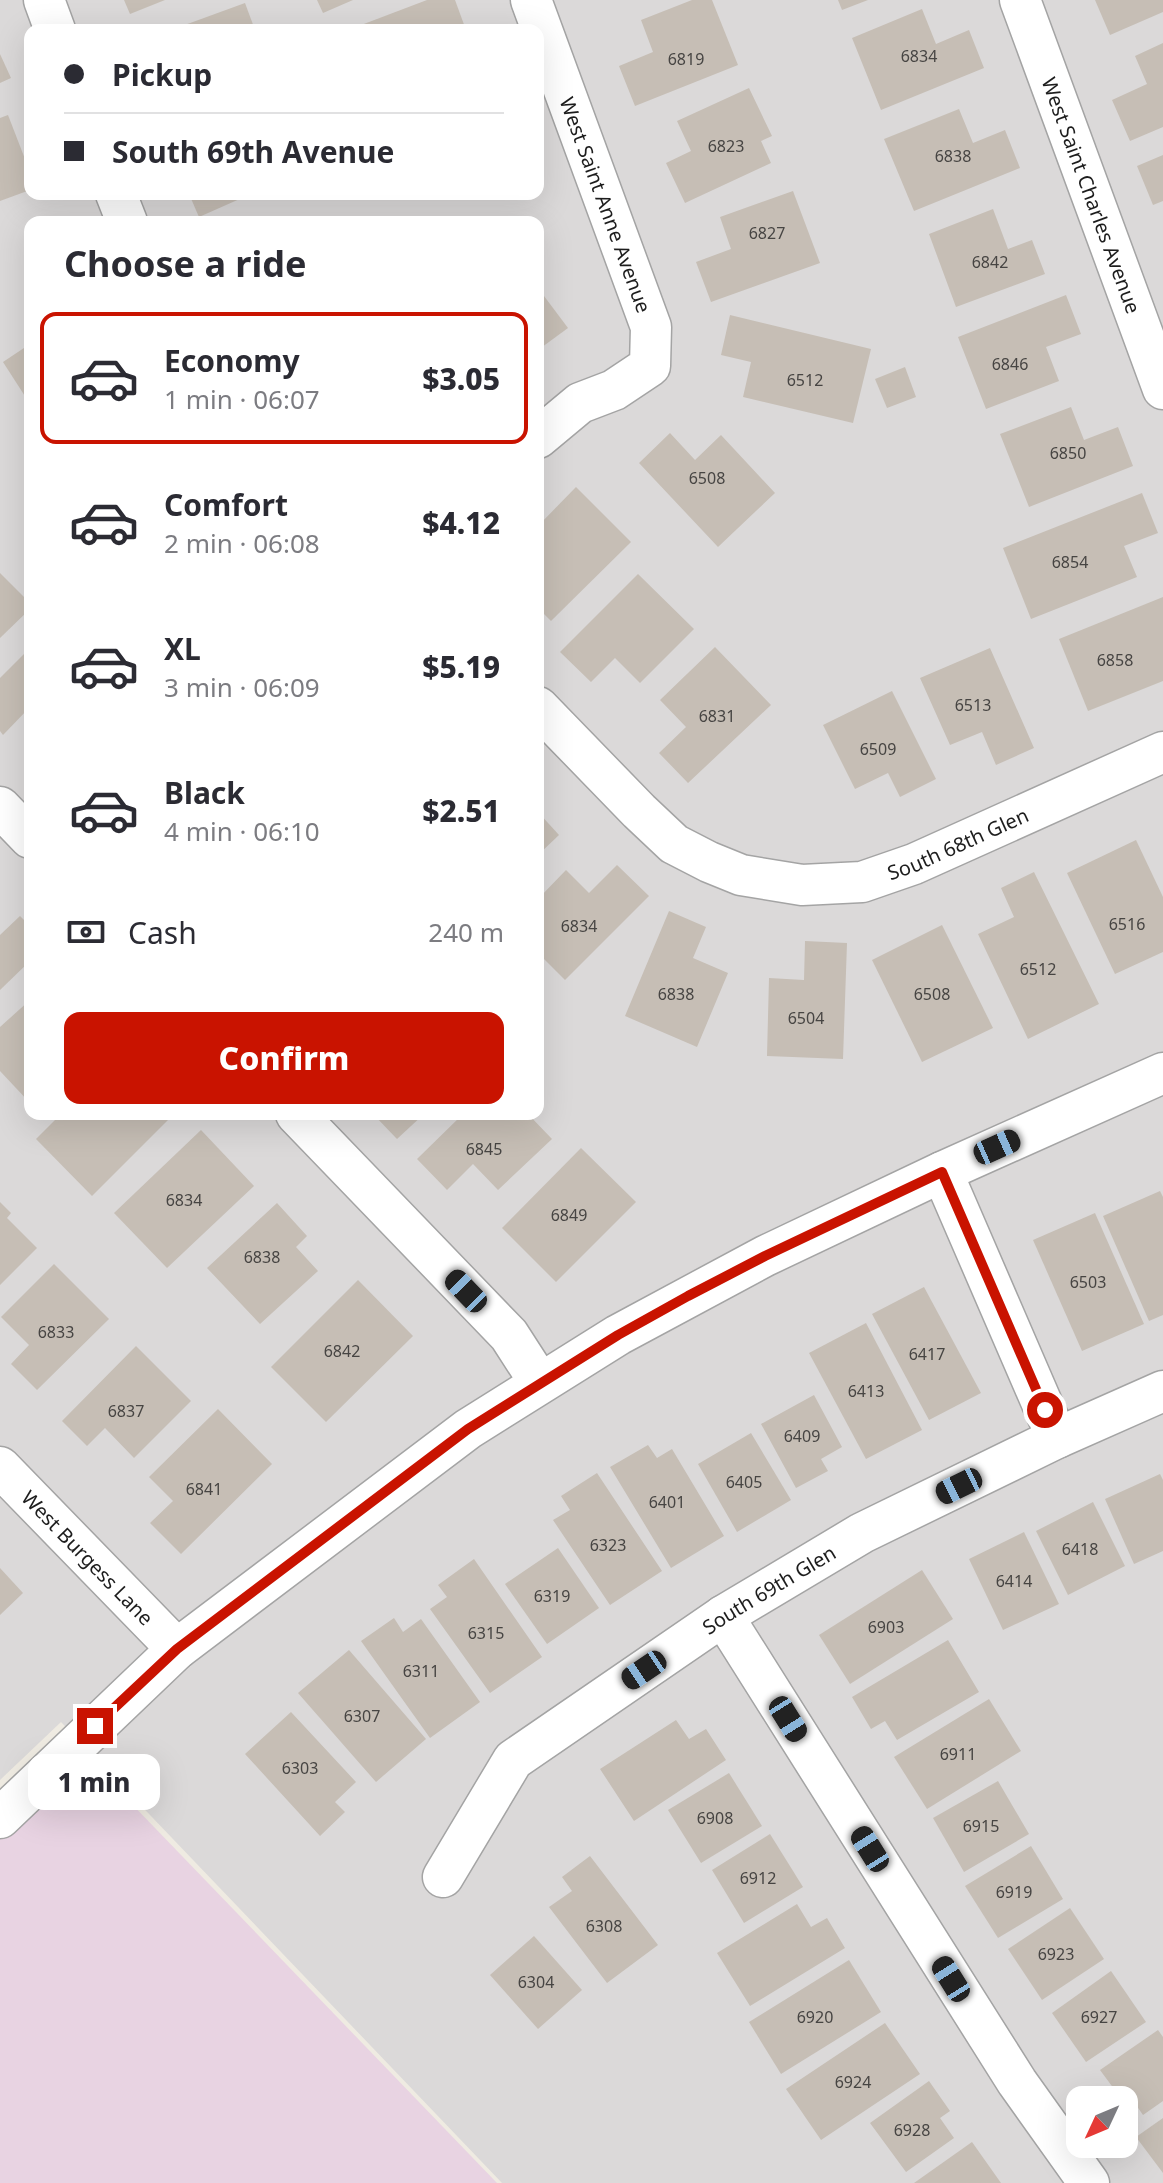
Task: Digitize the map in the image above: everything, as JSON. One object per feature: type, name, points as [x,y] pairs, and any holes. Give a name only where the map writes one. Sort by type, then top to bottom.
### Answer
[{"type":"street","points":[[44,0],[53,24]]},
{"type":"street","name":"West Saint Anne Avenue","points":[[531,0],[540,24]]},
{"type":"street","name":"West Saint Charles Avenue","points":[[1020,0],[1163,389]]},
{"type":"street","name":"West Saint Anne Avenue","points":[[544,35],[651,327],[650,366],[614,390],[580,403],[544,433]]},
{"type":"street","name":"South 68th Glen","points":[[544,713],[674,844],[741,875],[802,885],[862,882],[914,864],[1163,752]]},
{"type":"street","points":[[0,807],[24,832]]},
{"type":"street","points":[[0,1818],[177,1649],[468,1429],[618,1335],[765,1256],[1163,1073]]},
{"type":"street","points":[[302,1120],[509,1335],[540,1383]]},
{"type":"street","points":[[942,1172],[1057,1438]]},
{"type":"street","name":"South 69th Glen","points":[[443,1877],[513,1760],[723,1616],[862,1533],[1057,1438],[1163,1391]]},
{"type":"street","name":"West Burgess Lane","points":[[0,1467],[177,1649]]},
{"type":"street","points":[[723,1616],[1017,2082],[1089,2183]]},
{"type":"shaded area","points":[[0,0],[1163,0],[1163,2183],[502,2183],[61,1722],[0,1780]]},
{"type":"shaded area","points":[[75,1745],[497,2183],[0,2183],[0,1818]]},
{"type":"building","points":[[124,0],[165,0],[130,14]]},
{"type":"building","points":[[317,0],[353,0],[323,13]]},
{"type":"building","points":[[427,0],[455,0],[464,24],[364,24]]},
{"type":"building","points":[[692,0],[712,0],[738,65],[635,106],[619,66],[653,52],[641,20]]},
{"type":"building","points":[[838,0],[868,0],[842,10]]},
{"type":"building","points":[[1095,0],[1163,0],[1163,12],[1110,35]]},
{"type":"building","points":[[245,3],[253,24],[187,24]]},
{"type":"building","points":[[922,9],[936,44],[969,30],[984,68],[881,110],[852,38]]},
{"type":"building","points":[[1163,43],[1163,127],[1130,141],[1112,100],[1147,84],[1135,56]]},
{"type":"building","points":[[0,54],[11,78],[0,83]]},
{"type":"building","points":[[749,88],[772,136],[761,141],[771,163],[685,203],[666,163],[691,151],[677,121]]},
{"type":"building","points":[[959,109],[973,143],[1005,130],[1020,168],[914,211],[884,139]]},
{"type":"building","points":[[8,115],[24,156],[24,192],[0,201],[0,118]]},
{"type":"building","points":[[1163,155],[1163,201],[1153,205],[1137,166]]},
{"type":"building","points":[[793,191],[820,263],[711,302],[696,262],[731,249],[720,217]]},
{"type":"building","points":[[192,200],[237,200],[201,216]]},
{"type":"building","points":[[993,209],[1008,249],[1032,240],[1045,274],[956,307],[929,234]]},
{"type":"building","points":[[1066,295],[1081,334],[1046,347],[1059,381],[986,409],[958,337]]},
{"type":"building","points":[[544,296],[568,328],[544,346]]},
{"type":"building","points":[[730,315],[871,349],[853,423],[743,397],[751,362],[721,355]]},
{"type":"building","points":[[24,348],[24,395],[3,362]]},
{"type":"building","points":[[905,367],[916,397],[887,408],[875,379]]},
{"type":"building","points":[[1071,407],[1084,440],[1118,427],[1133,466],[1029,507],[1000,434]]},
{"type":"building","points":[[670,433],[695,460],[721,435],[775,493],[718,547],[639,463]]},
{"type":"building","points":[[576,487],[631,542],[551,621],[544,614],[544,520]]},
{"type":"building","points":[[1142,493],[1158,533],[1124,546],[1137,577],[1031,619],[1003,548]]},
{"type":"building","points":[[0,573],[24,597],[24,615],[0,638]]},
{"type":"building","points":[[638,574],[694,629],[640,683],[615,658],[591,682],[560,652]]},
{"type":"building","points":[[1163,597],[1163,681],[1088,711],[1059,639]]},
{"type":"building","points":[[715,647],[771,705],[688,783],[659,753],[686,727],[660,700]]},
{"type":"building","points":[[990,648],[1034,748],[996,765],[982,732],[950,745],[920,678]]},
{"type":"building","points":[[24,654],[24,713],[3,735],[0,731],[0,678]]},
{"type":"building","points":[[892,691],[936,779],[900,797],[888,773],[855,789],[823,725]]},
{"type":"building","points":[[544,819],[559,835],[544,849]]},
{"type":"building","points":[[1136,840],[1163,897],[1163,952],[1115,974],[1067,873]]},
{"type":"building","points":[[617,865],[649,896],[565,980],[544,959],[544,893],[566,870],[589,893]]},
{"type":"building","points":[[1034,872],[1099,1004],[1028,1039],[978,934],[1014,917],[1001,888]]},
{"type":"building","points":[[669,911],[706,927],[693,958],[728,973],[697,1047],[625,1016]]},
{"type":"building","points":[[20,916],[24,920],[24,967],[0,990],[0,935]]},
{"type":"building","points":[[942,925],[993,1028],[922,1062],[872,960]]},
{"type":"building","points":[[805,941],[847,943],[843,1059],[767,1056],[769,978],[804,980]]},
{"type":"building","points":[[24,1005],[24,1097],[0,1071],[0,1027]]},
{"type":"building","points":[[55,1120],[168,1120],[92,1196],[36,1139]]},
{"type":"building","points":[[379,1120],[418,1120],[397,1139]]},
{"type":"building","points":[[457,1120],[534,1120],[552,1139],[498,1190],[473,1164],[447,1190],[417,1159]]},
{"type":"building","points":[[201,1130],[254,1186],[167,1268],[114,1213]]},
{"type":"building","points":[[581,1148],[636,1202],[556,1282],[502,1228]]},
{"type":"building","points":[[1160,1191],[1163,1197],[1163,1315],[1149,1321],[1103,1216]]},
{"type":"building","points":[[0,1202],[11,1213],[7,1218],[37,1248],[0,1285]]},
{"type":"building","points":[[277,1203],[307,1236],[296,1247],[318,1271],[260,1324],[207,1268]]},
{"type":"building","points":[[1095,1213],[1144,1324],[1082,1351],[1033,1240]]},
{"type":"building","points":[[54,1264],[109,1319],[37,1390],[11,1364],[29,1345],[1,1317]]},
{"type":"building","points":[[358,1280],[413,1336],[326,1422],[271,1367]]},
{"type":"building","points":[[924,1287],[981,1393],[929,1420],[872,1314]]},
{"type":"building","points":[[866,1323],[922,1430],[866,1459],[809,1353]]},
{"type":"building","points":[[136,1346],[191,1401],[134,1458],[105,1428],[87,1446],[62,1421]]},
{"type":"building","points":[[814,1395],[842,1447],[821,1459],[828,1471],[796,1488],[761,1424]]},
{"type":"building","points":[[218,1409],[272,1464],[181,1554],[150,1523],[173,1501],[149,1477]]},
{"type":"building","points":[[751,1433],[791,1500],[737,1532],[698,1464]]},
{"type":"building","points":[[648,1445],[657,1458],[672,1449],[724,1536],[671,1568],[610,1467]]},
{"type":"building","points":[[597,1473],[662,1571],[610,1605],[553,1520],[570,1510],[561,1496]]},
{"type":"building","points":[[1160,1474],[1163,1480],[1163,1551],[1134,1564],[1105,1499]]},
{"type":"building","points":[[1093,1502],[1125,1566],[1068,1595],[1036,1531]]},
{"type":"building","points":[[1024,1532],[1059,1604],[1003,1630],[969,1559]]},
{"type":"building","points":[[558,1548],[599,1608],[547,1644],[505,1584]]},
{"type":"building","points":[[474,1559],[542,1657],[490,1693],[430,1609],[447,1597],[438,1585]]},
{"type":"building","points":[[0,1568],[23,1593],[0,1615]]},
{"type":"building","points":[[922,1570],[953,1619],[850,1684],[819,1635]]},
{"type":"building","points":[[394,1618],[403,1632],[421,1619],[480,1702],[430,1738],[361,1641]]},
{"type":"building","points":[[948,1640],[979,1692],[897,1740],[885,1721],[871,1729],[852,1697]]},
{"type":"building","points":[[349,1650],[426,1739],[376,1782],[298,1693]]},
{"type":"building","points":[[989,1699],[1021,1751],[927,1809],[894,1757]]},
{"type":"building","points":[[291,1712],[356,1782],[335,1802],[345,1812],[320,1836],[245,1754]]},
{"type":"building","points":[[676,1720],[689,1739],[706,1729],[726,1760],[634,1821],[600,1769]]},
{"type":"building","points":[[729,1773],[762,1826],[701,1863],[668,1810]]},
{"type":"building","points":[[998,1781],[1029,1834],[964,1872],[933,1818]]},
{"type":"building","points":[[770,1834],[803,1887],[744,1923],[712,1870]]},
{"type":"building","points":[[1031,1846],[1063,1899],[998,1938],[965,1886]]},
{"type":"building","points":[[590,1856],[658,1945],[607,1983],[549,1907],[572,1891],[562,1877]]},
{"type":"building","points":[[797,1904],[811,1927],[827,1918],[845,1948],[750,2006],[717,1953]]},
{"type":"building","points":[[1070,1908],[1104,1959],[1042,2000],[1008,1949]]},
{"type":"building","points":[[534,1936],[582,1990],[538,2029],[490,1975]]},
{"type":"building","points":[[849,1960],[881,2012],[781,2074],[749,2022]]},
{"type":"building","points":[[1111,1971],[1146,2022],[1086,2062],[1052,2013]]},
{"type":"building","points":[[885,2023],[920,2074],[821,2140],[786,2089]]},
{"type":"building","points":[[1158,2030],[1163,2037],[1163,2101],[1143,2115],[1138,2108],[1138,2086],[1112,2086],[1100,2070]]},
{"type":"building","points":[[929,2081],[950,2111],[940,2118],[954,2138],[906,2172],[870,2123]]},
{"type":"building","points":[[1163,2118],[1163,2173],[1138,2140],[1138,2136]]},
{"type":"building","points":[[972,2142],[1001,2183],[914,2183]]},
{"type":"route","points":[[95,1726],[177,1649],[468,1429],[618,1335],[688,1296],[942,1172],[1045,1410]]}]
